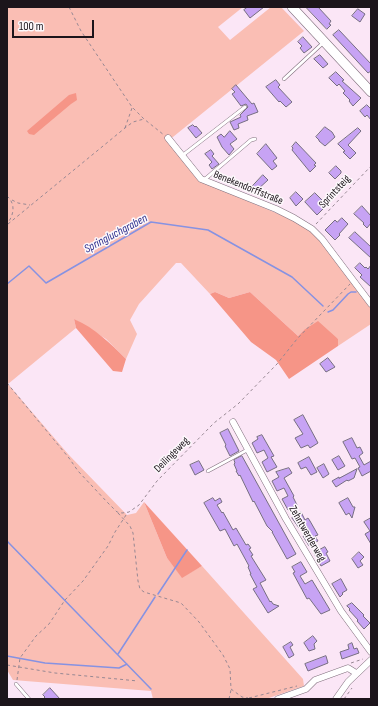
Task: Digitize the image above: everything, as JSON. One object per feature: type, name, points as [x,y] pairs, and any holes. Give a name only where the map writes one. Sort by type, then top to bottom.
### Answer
[{"type":"street","points":[[292,7],[371,92]]},
{"type":"street","name":"Benekendorffstraße","points":[[168,138],[183,155],[196,175],[204,180],[276,209],[312,229],[322,239],[371,304]]},
{"type":"street","name":"Zehntwerderweg","points":[[233,422],[286,519],[341,611],[371,652]]},
{"type":"street","points":[[336,699],[356,673],[371,660]]},
{"type":"street","points":[[278,699],[306,689],[315,680],[348,668],[356,673]]},
{"type":"lane","points":[[284,79],[324,41]]},
{"type":"lane","points":[[183,155],[245,107]]},
{"type":"lane","points":[[204,180],[251,140],[255,139]]},
{"type":"lane","points":[[208,471],[249,450]]},
{"type":"lane","points":[[16,684],[29,699]]},
{"type":"path","points":[[69,7],[81,31],[132,107],[144,120],[168,138]]},
{"type":"path","points":[[125,128],[132,107]]},
{"type":"path","points":[[7,224],[125,128],[133,122],[144,120]]},
{"type":"path","name":"Sprintsteig","points":[[312,229],[371,166]]},
{"type":"path","points":[[7,196],[18,203],[30,205]]},
{"type":"path","points":[[7,224],[12,217],[12,200]]},
{"type":"path","name":"Deilingeweg","points":[[16,684],[20,658],[29,648],[36,636],[49,624],[65,600],[83,581],[108,546],[115,532],[129,512],[139,505],[157,481],[214,423],[238,404],[354,280]]},
{"type":"path","points":[[7,383],[78,471],[130,526],[133,533],[140,589],[144,592],[181,603],[199,622],[223,655],[230,669],[231,689],[229,699]]},
{"type":"path","points":[[117,512],[129,512]]},
{"type":"path","points":[[7,665],[55,673],[138,682]]},
{"type":"path","points":[[245,699],[302,684]]},
{"type":"path","points":[[344,699],[353,686]]},
{"type":"path","points":[[231,689],[242,697],[248,698]]},
{"type":"shaded area","points":[[7,7],[243,7],[218,27],[230,40],[271,7],[281,7],[304,31],[168,141],[196,178],[202,182],[293,220],[310,230],[321,241],[371,308],[371,324],[338,346],[338,339],[304,330],[298,336],[250,292],[229,298],[215,292],[210,294],[181,263],[176,263],[139,304],[130,320],[137,334],[126,359],[106,339],[74,319],[76,328],[8,384],[68,454],[127,515],[136,513],[144,502],[167,558],[182,577],[202,566],[303,679],[304,686],[266,699],[153,699],[151,691],[13,680],[7,670]]},
{"type":"shaded area","points":[[76,93],[77,100],[34,135],[29,134],[27,131],[69,95]]},
{"type":"shaded area","points":[[215,292],[229,298],[250,292],[298,336],[318,321],[338,339],[338,346],[289,379],[276,360],[251,342],[210,294]]},
{"type":"shaded area","points":[[74,319],[95,331],[126,359],[122,372],[113,371],[76,328]]},
{"type":"shaded area","points":[[144,502],[202,566],[182,578],[167,558]]},
{"type":"building","points":[[248,7],[264,7],[250,18],[244,10]]},
{"type":"building","points":[[306,7],[318,7],[331,21],[329,24],[331,25],[327,29]]},
{"type":"building","points":[[358,9],[365,14],[360,22],[352,16]]},
{"type":"building","points":[[339,30],[371,64],[371,71],[368,73],[333,35]]},
{"type":"building","points":[[303,37],[312,47],[304,53],[300,48],[302,46],[298,42]]},
{"type":"building","points":[[320,55],[328,64],[323,68],[314,59]]},
{"type":"building","points":[[336,72],[344,80],[342,81],[361,98],[353,106],[349,101],[350,100],[343,93],[345,91],[339,84],[337,86],[329,78]]},
{"type":"building","points":[[276,80],[280,85],[278,87],[292,102],[286,107],[280,101],[279,102],[266,87]]},
{"type":"building","points":[[236,85],[252,104],[254,103],[258,112],[247,116],[248,120],[238,124],[239,128],[234,130],[230,122],[241,117],[240,115],[248,107],[246,104],[241,106],[232,94],[235,92],[232,89]]},
{"type":"building","points":[[367,105],[371,109],[371,120],[367,115],[365,117],[360,111]]},
{"type":"building","points":[[193,125],[195,127],[196,126],[202,133],[196,138],[188,128]]},
{"type":"building","points":[[325,127],[332,132],[335,137],[325,146],[316,137]]},
{"type":"building","points":[[358,128],[361,131],[348,145],[356,153],[350,159],[338,144]]},
{"type":"building","points":[[230,131],[237,139],[230,144],[234,149],[229,155],[222,147],[217,137],[221,134],[224,137]]},
{"type":"building","points":[[296,142],[316,163],[314,165],[316,166],[310,172],[292,150],[292,147]]},
{"type":"building","points":[[266,144],[277,158],[273,161],[277,166],[272,170],[257,154]]},
{"type":"building","points":[[211,150],[214,154],[212,156],[219,164],[212,169],[209,165],[212,162],[205,154]]},
{"type":"building","points":[[336,166],[341,173],[335,179],[329,173]]},
{"type":"building","points":[[263,175],[268,180],[257,190],[256,188],[253,192],[250,189]]},
{"type":"building","points":[[296,192],[303,199],[296,206],[290,198]]},
{"type":"building","points":[[315,193],[325,203],[325,207],[317,215],[305,202]]},
{"type":"building","points":[[362,206],[371,216],[371,223],[367,228],[363,224],[364,223],[354,214]]},
{"type":"building","points":[[342,218],[348,224],[335,240],[325,230],[335,220],[337,222]]},
{"type":"building","points":[[355,232],[371,247],[371,258],[349,238]]},
{"type":"building","points":[[360,263],[368,269],[371,265],[371,287],[360,277],[362,275],[355,268]]},
{"type":"building","points":[[328,358],[335,367],[326,372],[320,364]]},
{"type":"building","points":[[303,415],[318,443],[310,448],[308,445],[301,448],[295,438],[303,434],[294,420]]},
{"type":"building","points":[[228,429],[239,451],[230,456],[220,433]]},
{"type":"building","points":[[262,435],[274,456],[271,457],[277,467],[267,472],[262,462],[268,458],[264,450],[257,453],[252,443],[258,439],[257,437]]},
{"type":"building","points":[[352,438],[357,448],[360,447],[363,453],[359,456],[364,465],[371,461],[371,471],[362,476],[358,468],[360,467],[355,458],[352,459],[343,442]]},
{"type":"building","points":[[242,456],[296,554],[287,559],[273,532],[267,526],[254,501],[253,502],[240,475],[239,476],[236,471],[234,460]]},
{"type":"building","points":[[339,456],[345,466],[338,470],[332,460]]},
{"type":"building","points":[[309,457],[317,472],[311,475],[306,467],[301,469],[298,463]]},
{"type":"building","points":[[199,461],[204,470],[195,475],[190,465]]},
{"type":"building","points":[[324,464],[329,474],[323,478],[317,468]]},
{"type":"building","points":[[289,468],[292,473],[284,478],[294,496],[293,497],[297,505],[288,510],[282,499],[288,496],[284,488],[277,491],[272,481],[279,477],[276,472]]},
{"type":"building","points":[[357,469],[354,478],[348,481],[347,480],[336,487],[332,481],[339,477]]},
{"type":"building","points":[[213,498],[215,501],[220,498],[222,502],[217,505],[222,513],[223,512],[233,530],[236,528],[246,545],[248,544],[251,548],[249,549],[253,555],[251,556],[266,580],[260,583],[270,602],[271,601],[273,604],[279,606],[268,613],[253,589],[257,587],[250,574],[249,566],[237,544],[234,546],[225,529],[220,531],[204,503]]},
{"type":"building","points":[[348,498],[353,507],[355,507],[352,518],[349,513],[346,515],[339,503]]},
{"type":"building","points":[[301,512],[305,520],[308,518],[318,535],[315,536],[318,541],[309,546],[303,536],[310,532],[305,524],[299,528],[292,518]]},
{"type":"building","points":[[371,518],[371,544],[365,534],[370,531],[364,522]]},
{"type":"building","points":[[325,547],[330,561],[321,566],[314,553]]},
{"type":"building","points":[[359,552],[364,557],[360,561],[363,565],[358,568],[352,559]]},
{"type":"building","points":[[301,562],[307,572],[300,576],[305,584],[312,580],[330,610],[321,614],[309,598],[307,599],[293,573],[295,572],[292,567]]},
{"type":"building","points":[[341,579],[347,590],[342,593],[343,594],[340,597],[332,584]]},
{"type":"building","points":[[352,603],[370,623],[364,629],[347,606]]},
{"type":"building","points":[[313,636],[317,641],[314,644],[315,649],[309,651],[304,643]]},
{"type":"building","points":[[291,642],[293,645],[290,647],[294,655],[289,658],[283,647]]},
{"type":"building","points":[[352,643],[354,649],[357,648],[359,653],[342,659],[340,652],[349,649],[348,645]]},
{"type":"building","points":[[326,656],[328,663],[308,671],[305,664]]},
{"type":"building","points":[[50,688],[60,699],[43,699],[45,697],[43,695]]},
{"type":"waterway","name":"Springluchgraben","points":[[7,284],[29,266],[46,283],[151,222],[208,230],[292,277],[323,306]]},
{"type":"waterway","name":"Springluchgraben","points":[[328,312],[333,310],[348,294],[351,292],[356,292]]},
{"type":"waterway","points":[[7,541],[151,689]]},
{"type":"waterway","points":[[158,594],[187,550]]},
{"type":"waterway","points":[[118,654],[155,597]]},
{"type":"waterway","points":[[7,656],[45,663],[119,668],[127,664]]}]
